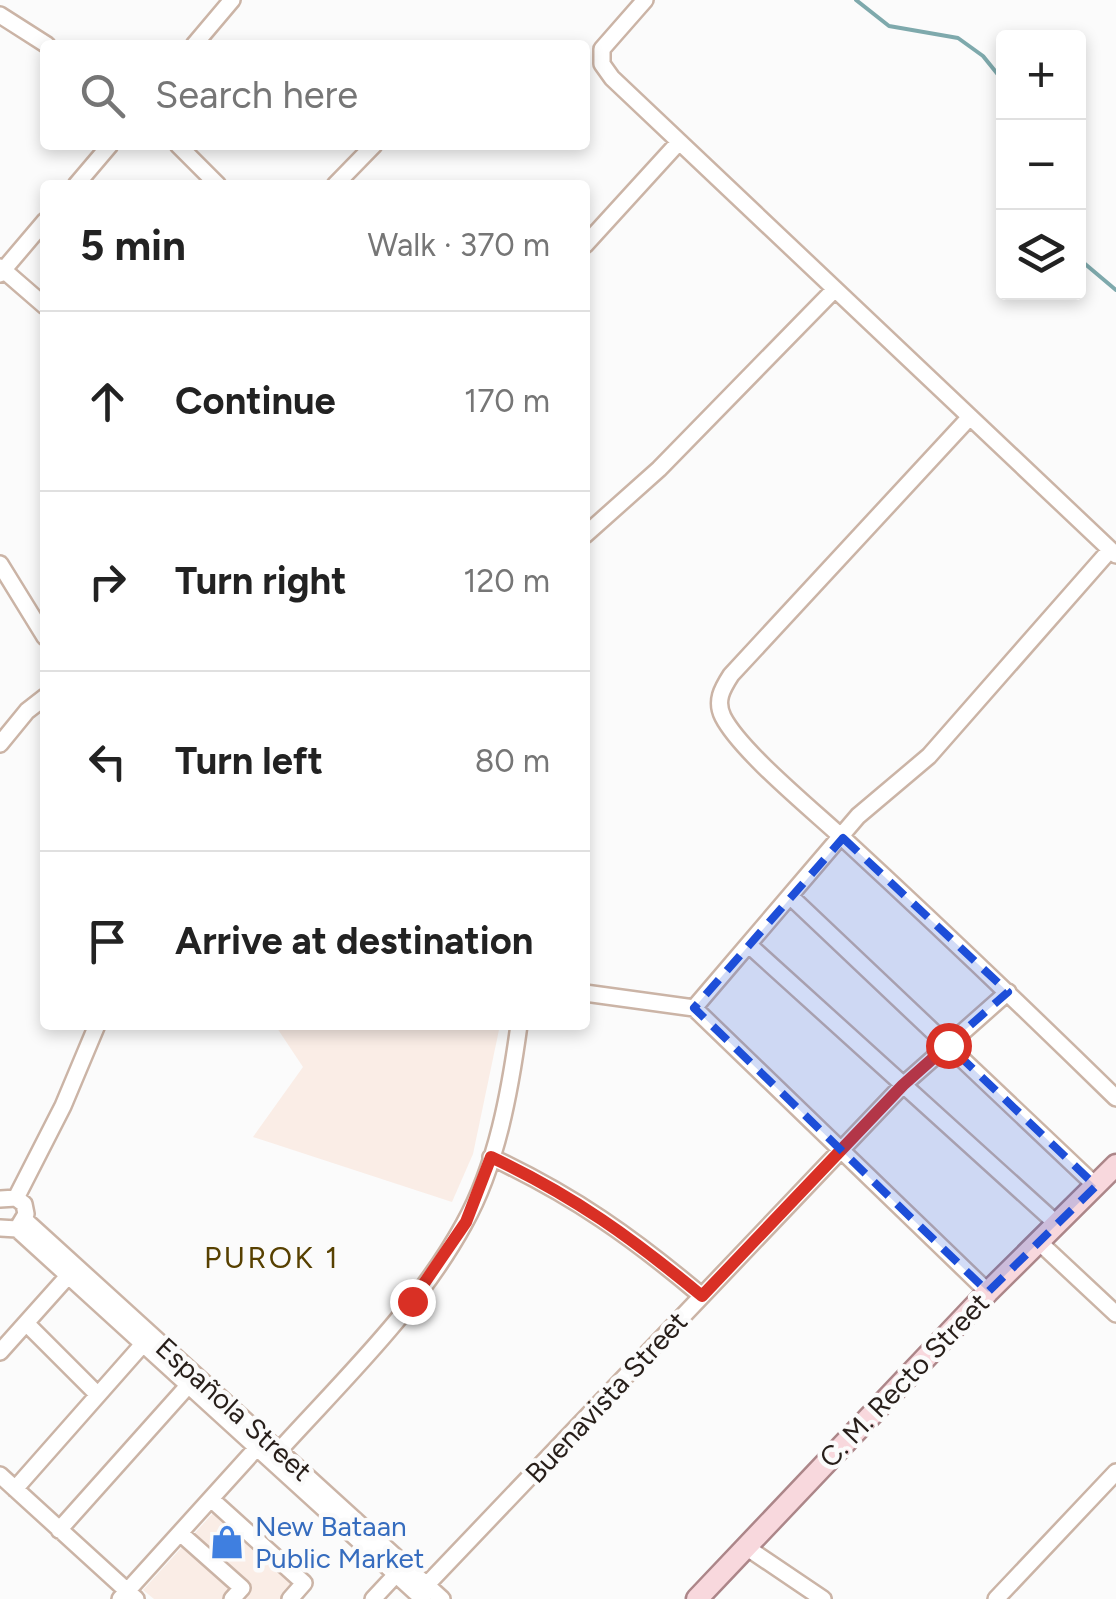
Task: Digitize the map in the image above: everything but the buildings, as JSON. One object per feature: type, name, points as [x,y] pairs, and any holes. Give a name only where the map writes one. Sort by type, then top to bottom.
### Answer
[{"type":"main road","name":"C. M. Recto Street","points":[[697,1599],[988,1292],[1116,1166]]},
{"type":"street","points":[[198,40],[232,0]]},
{"type":"street","points":[[645,0],[606,42],[600,57],[612,78],[1113,552],[929,756],[870,802],[694,1008]]},
{"type":"street","points":[[0,15],[40,41]]},
{"type":"street","points":[[590,240],[679,142]]},
{"type":"street","points":[[80,180],[106,150]]},
{"type":"street","points":[[183,150],[213,180]]},
{"type":"street","points":[[341,180],[369,150]]},
{"type":"street","points":[[40,227],[1,270],[40,302]]},
{"type":"street","points":[[590,531],[659,469],[834,290]]},
{"type":"street","points":[[969,418],[731,676],[720,692],[719,705],[735,734],[1116,1098]]},
{"type":"street","points":[[0,564],[40,629]]},
{"type":"street","points":[[0,744],[40,701]]},
{"type":"street","points":[[791,897],[1096,1186]]},
{"type":"street","points":[[749,945],[1056,1224]]},
{"type":"street","name":"Buenavista Street","points":[[423,1593],[903,1085],[1008,992]]},
{"type":"street","points":[[590,995],[694,1008],[988,1292]]},
{"type":"street","points":[[14,1226],[24,1204],[4,1198],[63,1106],[95,1030]]},
{"type":"street","points":[[275,1455],[387,1331],[466,1222],[491,1157],[518,1030]]},
{"type":"street","points":[[491,1157],[580,1202],[640,1244],[702,1296]]},
{"type":"street","name":"Española Street","points":[[14,1226],[144,1344],[193,1381]]},
{"type":"street","name":"Española Street","points":[[14,1226],[193,1381],[423,1593],[442,1599]]},
{"type":"street","points":[[1039,1242],[1115,1311]]},
{"type":"street","points":[[0,1352],[68,1276]]},
{"type":"street","points":[[26,1323],[98,1395]]},
{"type":"street","points":[[14,1489],[144,1344]]},
{"type":"street","points":[[59,1530],[193,1381]]},
{"type":"street","points":[[0,1476],[128,1596],[262,1443]]},
{"type":"street","points":[[996,1599],[1116,1472]]},
{"type":"street","points":[[211,1499],[304,1584],[290,1599]]},
{"type":"street","points":[[180,1533],[242,1588],[232,1599]]},
{"type":"street","points":[[746,1548],[823,1599]]},
{"type":"street","points":[[373,1599],[400,1570]]},
{"type":"highlighted area","points":[[843,838],[1008,992],[948,1045],[1096,1186],[988,1292],[694,1008]]},
{"type":"shaded area","points":[[278,1030],[499,1030],[473,1154],[452,1202],[253,1137],[303,1067]]},
{"type":"shaded area","name":"New Bataan Public Market","points":[[223,1502],[313,1583],[299,1599],[154,1599],[143,1590]]},
{"type":"waterway","points":[[856,0],[889,26],[958,38],[983,56],[996,72]]},
{"type":"waterway","points":[[1086,265],[1116,290]]},
{"type":"place","name":"New Bataan Public Market","points":[[227,1542]]},
{"type":"district","name":"PUROK 1","points":[[272,1257]]},
{"type":"route","points":[[412,1301],[466,1222],[491,1157],[580,1202],[640,1244],[702,1296],[903,1085],[948,1045]]}]
